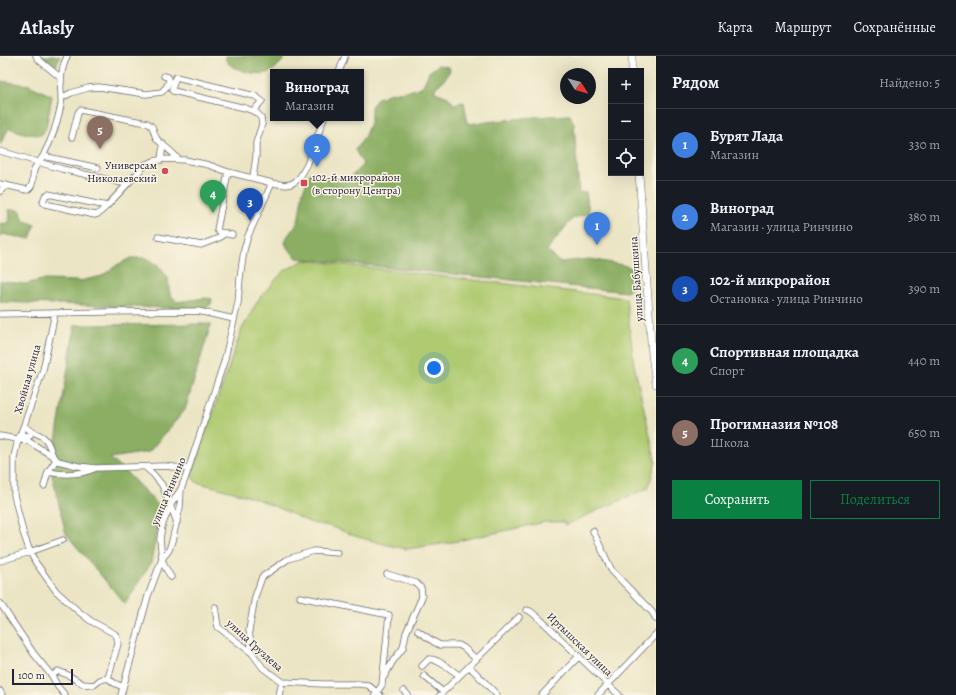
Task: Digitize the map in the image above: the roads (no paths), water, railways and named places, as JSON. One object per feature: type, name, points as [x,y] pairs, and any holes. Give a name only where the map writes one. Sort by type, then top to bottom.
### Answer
[{"type":"main road","points":[[632,56],[632,68]]},
{"type":"main road","name":"улица Бабушкина","points":[[639,176],[652,355],[656,384]]},
{"type":"street","points":[[36,56],[61,78]]},
{"type":"street","points":[[0,192],[3,185],[28,190],[33,184],[34,170],[46,152],[58,119],[62,98],[61,78],[63,65],[67,56]]},
{"type":"street","points":[[340,69],[345,56]]},
{"type":"street","points":[[62,98],[71,93],[88,88],[99,87],[146,94],[162,92],[167,86],[169,80],[168,77],[164,76]]},
{"type":"street","points":[[253,111],[262,101],[255,96],[175,78],[173,91],[253,111],[258,114],[261,118],[262,124],[256,143],[253,178]]},
{"type":"street","points":[[72,137],[80,110],[147,123],[153,128],[156,138],[178,159]]},
{"type":"street","points":[[107,206],[48,194],[45,196],[44,202],[45,204],[95,215],[98,214],[107,206],[146,164],[160,160],[178,159],[209,165],[228,172],[272,183],[286,185],[291,184],[300,176],[307,164],[323,121]]},
{"type":"street","points":[[160,160],[163,144]]},
{"type":"street","points":[[0,151],[62,169],[127,184]]},
{"type":"street","points":[[43,156],[98,168]]},
{"type":"street","points":[[228,172],[217,230],[219,232],[232,235]]},
{"type":"street","name":"улица Ринчино","points":[[121,695],[148,596],[162,558],[160,539],[162,526],[170,506],[181,489],[189,469],[224,362],[238,303],[244,250],[248,236],[272,183]]},
{"type":"street","points":[[158,237],[201,245],[219,238],[225,233]]},
{"type":"street","points":[[0,314],[55,312],[198,312],[234,319]]},
{"type":"street","name":"Хвойная улица","points":[[55,312],[43,370],[19,438],[14,457],[14,495],[23,532],[30,552],[56,591],[91,621],[118,637],[118,644],[108,678]]},
{"type":"street","points":[[24,425],[28,430],[46,439],[55,458]]},
{"type":"street","points":[[19,438],[36,434]]},
{"type":"street","points":[[0,436],[19,438],[28,441],[58,461],[78,466],[96,468],[165,466],[189,469]]},
{"type":"street","points":[[44,486],[48,472],[55,458]]},
{"type":"street","points":[[145,467],[162,485],[177,522]]},
{"type":"street","points":[[48,472],[59,474],[74,473],[89,471],[96,468]]},
{"type":"street","points":[[171,577],[162,558],[169,550],[177,522],[181,489]]},
{"type":"street","points":[[593,531],[612,572],[652,612],[656,619]]},
{"type":"street","points":[[0,561],[64,540]]},
{"type":"street","points":[[252,653],[248,630],[255,597],[262,577],[288,558],[314,552],[338,553]]},
{"type":"street","points":[[383,679],[393,661],[403,648],[406,633],[422,597],[421,588],[416,583],[387,574]]},
{"type":"street","points":[[282,682],[368,685],[378,694],[382,685],[389,614],[300,597]]},
{"type":"street","points":[[0,603],[34,654],[52,676],[64,695]]},
{"type":"street","name":"улица Груздева","points":[[215,607],[218,627],[252,653],[263,668],[282,682],[279,695]]},
{"type":"street","name":"Иртышская улица","points":[[527,610],[541,620],[619,695]]},
{"type":"street","points":[[424,676],[441,694],[519,617]]},
{"type":"street","points":[[418,631],[434,642],[440,644],[459,645],[476,659]]},
{"type":"street","points":[[598,695],[656,634]]},
{"type":"street","points":[[542,695],[579,656]]},
{"type":"street","points":[[422,666],[432,658],[460,675]]},
{"type":"street","points":[[469,666],[495,694]]},
{"type":"street","points":[[52,676],[58,671],[83,684],[94,685],[100,680],[108,678],[114,683],[123,687]]},
{"type":"street","points":[[0,691],[2,695]]},
{"type":"place","name":"Прогимназия №108","points":[[100,149]]},
{"type":"place","name":"Виноград","points":[[317,167]]},
{"type":"place","name":"Универсам Николаевский","points":[[165,171]]},
{"type":"place","name":"102-й микрорайон (в сторону Центра)","points":[[304,183]]},
{"type":"place","name":"Спортивная площадка","points":[[213,213]]},
{"type":"place","name":"102-й микрорайон","points":[[250,221]]},
{"type":"place","name":"Бурят Лада","points":[[597,245]]}]
